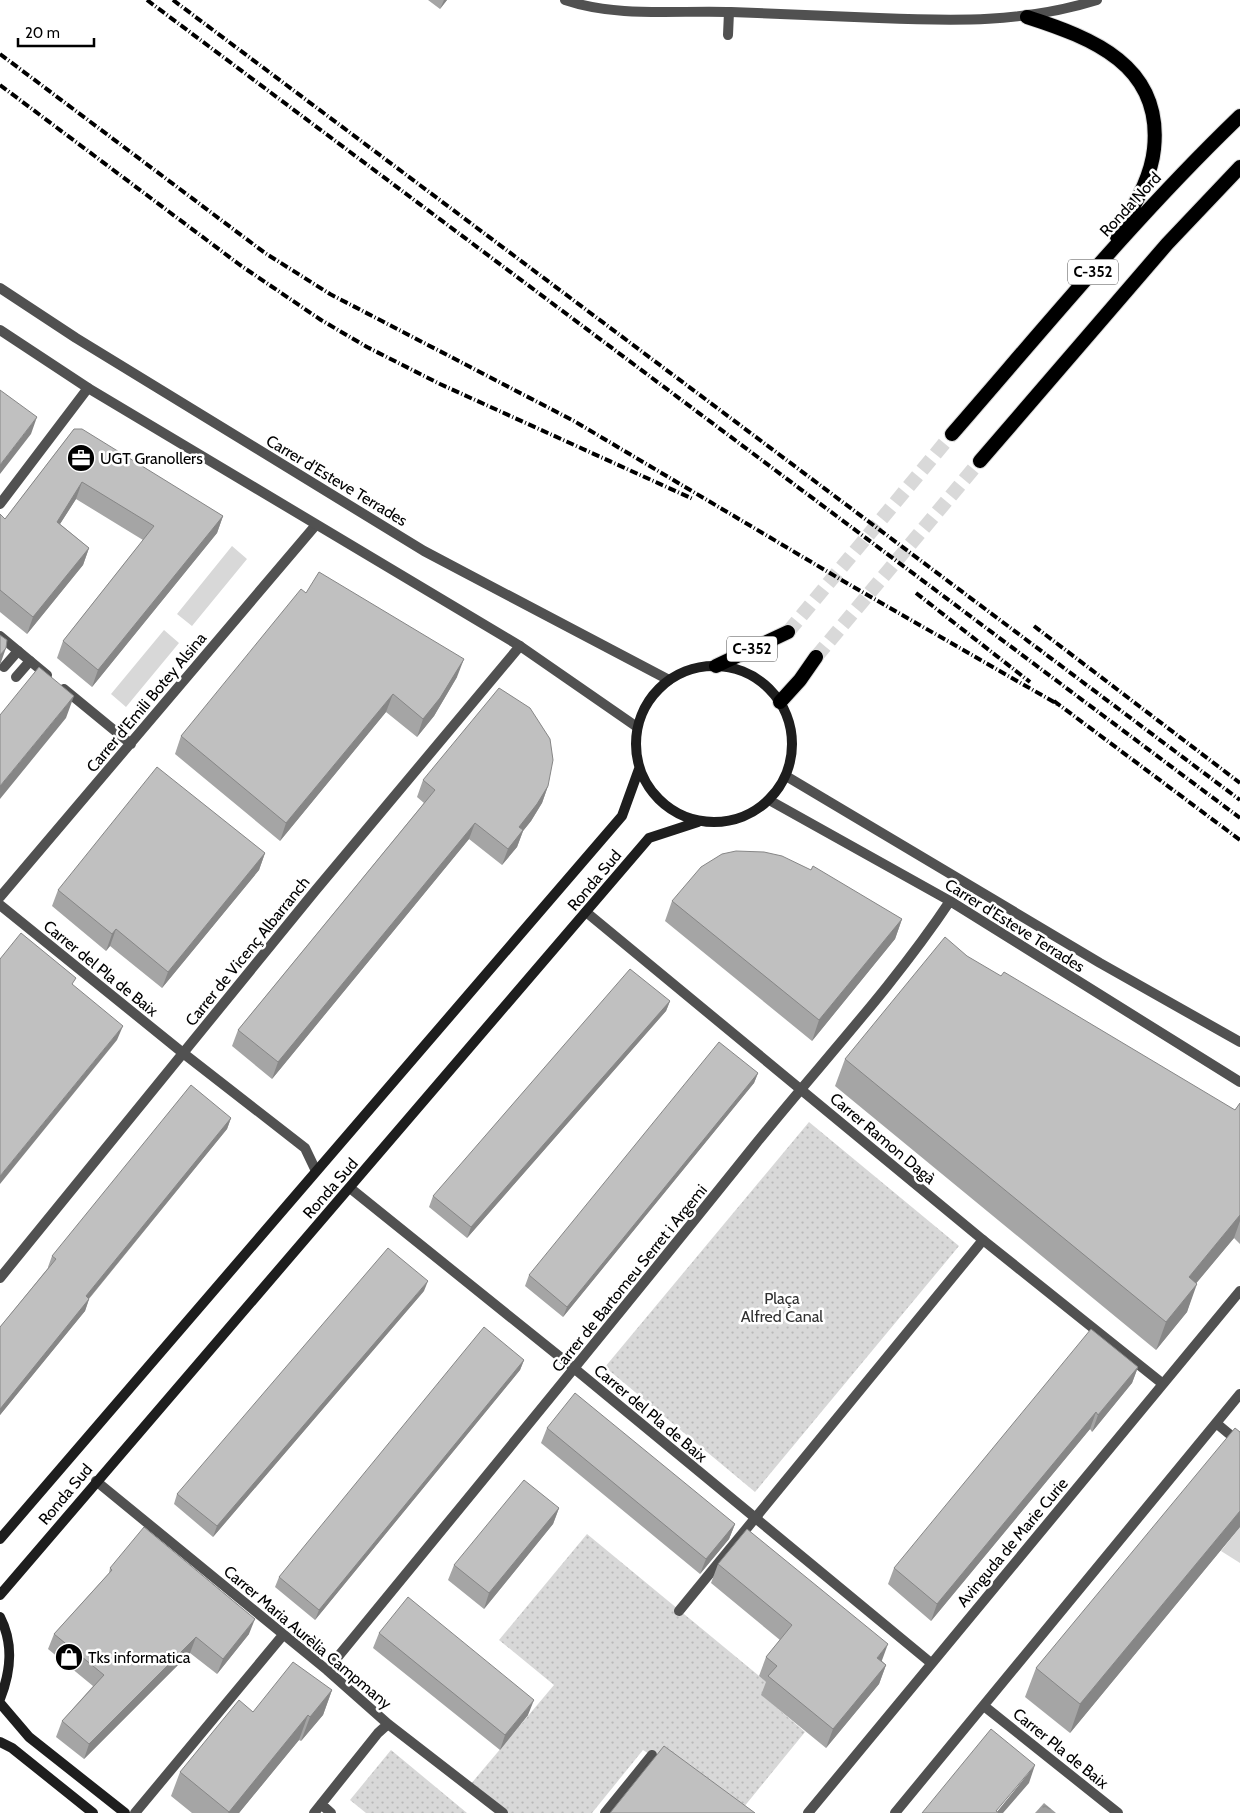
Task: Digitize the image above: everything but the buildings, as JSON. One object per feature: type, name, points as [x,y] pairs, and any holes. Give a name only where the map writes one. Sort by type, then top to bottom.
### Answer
[{"type":"highway","points":[[1027,16],[1072,32],[1119,58],[1138,78],[1148,102],[1153,118],[1154,150],[1146,181],[1110,252]]},
{"type":"highway","name":"Ronda Nord","points":[[952,434],[1110,252],[1203,152],[1240,116]]},
{"type":"highway","name":"C-352","points":[[980,461],[1167,244],[1240,167]]},
{"type":"highway","name":"C-352","points":[[716,666],[788,632]]},
{"type":"highway","points":[[780,702],[800,680],[816,657]]},
{"type":"main road","name":"C-352","points":[[716,666],[740,670],[764,684],[780,702],[790,725],[792,749],[786,776],[769,800],[750,814],[722,823],[698,822],[673,812],[657,799],[639,770],[636,754],[637,727],[646,704],[669,680],[693,669],[716,666]]},
{"type":"main road","name":"Ronda Sud","points":[[0,1539],[622,816],[639,770]]},
{"type":"main road","name":"Ronda Sud","points":[[0,1595],[649,838],[698,822]]},
{"type":"main road","points":[[0,1617],[6,1629],[10,1654],[10,1670],[0,1699]]},
{"type":"main road","points":[[0,1703],[29,1736],[125,1813]]},
{"type":"main road","points":[[0,1742],[12,1748],[93,1813]]},
{"type":"street","points":[[565,0],[598,9],[729,12],[963,22],[1027,16],[1097,0]]},
{"type":"street","points":[[728,35],[729,12]]},
{"type":"street","name":"Carrer d'Esteve Terrades","points":[[0,288],[76,338],[424,551],[669,680]]},
{"type":"street","points":[[0,330],[88,388],[315,526],[520,646],[637,727]]},
{"type":"street","points":[[0,504],[88,388]]},
{"type":"street","name":"Carrer d'Emili Botey Alsina","points":[[0,897],[315,526]]},
{"type":"street","points":[[0,636],[131,744]]},
{"type":"street","name":"Carrer de Vicenç Albarranch","points":[[0,1278],[520,646]]},
{"type":"street","points":[[4,667],[18,651]]},
{"type":"street","points":[[16,677],[30,661]]},
{"type":"street","name":"Carrer d'Esteve Terrades","points":[[786,776],[1100,963],[1240,1042]]},
{"type":"street","name":"Carrer d'Esteve Terrades","points":[[769,800],[950,901],[1240,1082]]},
{"type":"street","name":"Carrer de Bartomeu Serret i Argemi","points":[[327,1670],[575,1369],[800,1088],[924,941],[950,901]]},
{"type":"street","name":"Carrer del Pla de Baix","points":[[0,905],[183,1054],[305,1148],[316,1172]]},
{"type":"street","name":"Carrer Ramon Dagà","points":[[586,912],[983,1240],[1163,1384]]},
{"type":"street","name":"Carrer del Pla de Baix","points":[[350,1188],[575,1369],[754,1519],[931,1663]]},
{"type":"street","points":[[679,1611],[983,1240]]},
{"type":"street","name":"Avinguda de Marie Curie","points":[[808,1813],[1240,1291]]},
{"type":"street","points":[[895,1813],[1240,1394]]},
{"type":"street","points":[[1216,1423],[1240,1443]]},
{"type":"street","name":"Carrer Maria Aurèlia Campmany","points":[[96,1481],[327,1670],[388,1724],[503,1813]]},
{"type":"street","points":[[135,1813],[283,1635]]},
{"type":"street","name":"Carrer Pla de Baix","points":[[984,1706],[1118,1813]]},
{"type":"street","points":[[314,1813],[378,1733],[388,1724]]},
{"type":"street","points":[[605,1813],[652,1755]]},
{"type":"street","points":[[321,1804],[331,1813]]},
{"type":"green space","points":[[232,546],[247,559],[192,626],[177,614]]},
{"type":"green space","points":[[164,630],[179,643],[126,707],[111,694]]},
{"type":"green space","name":"Plaça Alfred Canal","points":[[809,1122],[959,1246],[755,1492],[605,1367]]},
{"type":"green space","points":[[1240,1527],[1240,1563],[1221,1551]]},
{"type":"green space","points":[[587,1534],[770,1685],[762,1695],[805,1732],[739,1813],[643,1750],[592,1813],[503,1813],[470,1785],[554,1685],[499,1640]]},
{"type":"green space","points":[[391,1750],[467,1813],[366,1813],[350,1800]]},
{"type":"water","points":[[1044,1803],[1056,1813],[1035,1813]]},
{"type":"tunnel","points":[[788,632],[952,434]]},
{"type":"tunnel","points":[[816,657],[980,461]]},
{"type":"railway","points":[[147,0],[1240,818]]},
{"type":"railway","points":[[173,0],[1240,800]]},
{"type":"railway","points":[[0,54],[265,253],[330,294],[574,421],[850,585],[1059,705]]},
{"type":"railway","points":[[0,85],[240,265],[321,320],[367,347],[440,384],[693,499]]},
{"type":"railway","points":[[916,593],[1030,682]]},
{"type":"railway","points":[[1034,626],[1240,783]]},
{"type":"railway","points":[[1054,701],[1240,840]]},
{"type":"place","name":"UGT Granollers","points":[[81,458]]},
{"type":"place","name":"Tks informatica","points":[[69,1657]]}]
